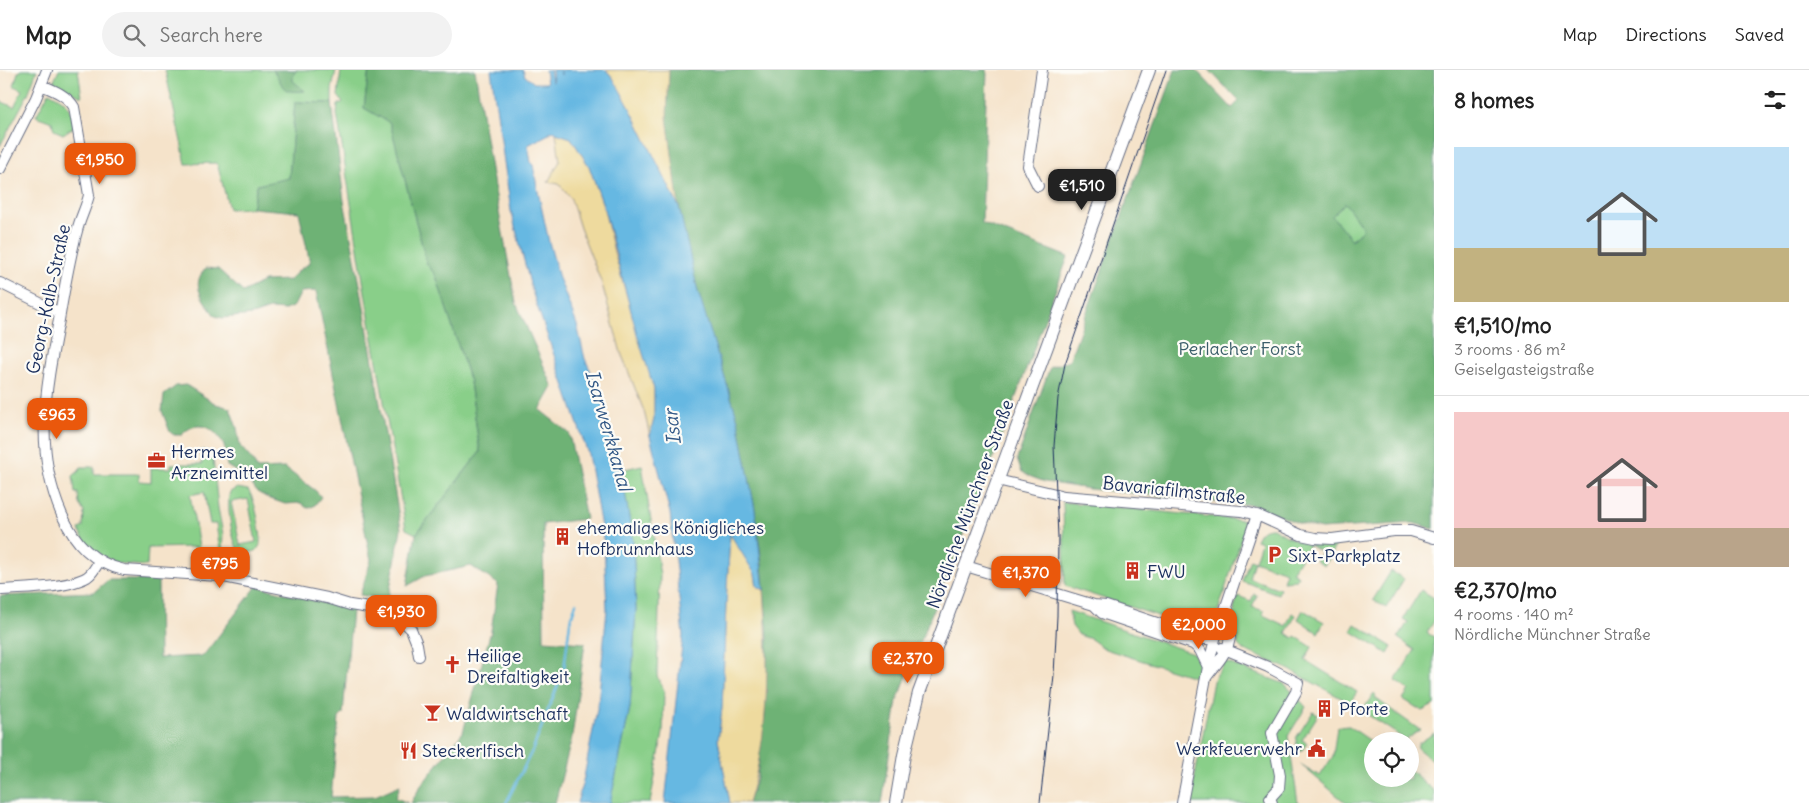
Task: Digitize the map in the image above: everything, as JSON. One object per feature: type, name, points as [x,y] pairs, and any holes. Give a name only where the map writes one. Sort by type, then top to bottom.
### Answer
[{"type":"main road","name":"Nördliche Münchner Straße","points":[[896,803],[904,755],[919,693],[1149,70]]},
{"type":"street","points":[[0,170],[47,70]]},
{"type":"street","points":[[1038,186],[1028,166],[1042,70]]},
{"type":"street","name":"Georg-Kalb-Straße","points":[[41,85],[64,96],[74,107],[89,195],[87,206],[77,230],[60,313],[46,390],[44,432],[47,466],[53,492],[66,523],[77,541],[99,561],[111,567],[124,570],[227,577],[327,598],[350,605],[394,612],[411,629],[419,656]]},
{"type":"street","points":[[0,283],[60,313]]},
{"type":"street","name":"Bavariafilmstraße","points":[[997,480],[1064,496],[1241,511],[1257,515],[1301,535],[1315,538],[1332,539],[1394,531],[1411,531],[1434,538]]},
{"type":"street","points":[[1182,803],[1211,654],[1257,515]]},
{"type":"street","points":[[0,590],[52,586],[79,580],[92,572],[99,561]]},
{"type":"street","points":[[964,571],[1094,605],[1106,606],[1205,639],[1215,639]]},
{"type":"street","points":[[1094,605],[1102,613],[1193,644],[1200,650],[1207,672]]},
{"type":"street","points":[[1207,672],[1231,640],[1227,605]]},
{"type":"street","points":[[1222,620],[1225,649]]},
{"type":"street","points":[[1211,654],[1225,649],[1268,667],[1298,683],[1296,692],[1272,733],[1280,775],[1279,788],[1270,798],[1272,803]]},
{"type":"green space","points":[[21,70],[37,70],[28,94],[0,146],[0,101],[14,107],[22,90],[14,86],[18,72]]},
{"type":"green space","points":[[59,70],[78,70],[82,97],[53,83]]},
{"type":"green space","points":[[165,70],[274,70],[294,88],[287,70],[336,70],[332,89],[332,103],[295,102],[289,179],[257,185],[252,208],[229,209],[217,163],[186,164]]},
{"type":"green space","points":[[273,70],[297,70],[293,75],[293,81],[305,91],[287,90]]},
{"type":"green space","points":[[341,70],[369,70],[364,108],[390,122],[427,264],[436,275],[470,382],[480,452],[416,534],[406,529],[364,287],[337,114],[338,105],[343,102],[338,96]]},
{"type":"green space","points":[[369,70],[475,70],[516,303],[553,387],[540,410],[569,433],[586,519],[543,524],[544,640],[585,643],[572,737],[555,803],[411,803],[420,787],[463,732],[491,631],[498,584],[471,566],[425,576],[407,586],[416,534],[480,452],[470,382],[436,276],[427,264],[390,123],[364,108]]},
{"type":"green space","points":[[669,70],[987,70],[982,223],[1068,257],[988,472],[897,701],[882,803],[748,803],[757,777],[765,715],[768,637],[762,563],[755,510],[738,420],[698,292],[679,208],[667,117]]},
{"type":"green space","name":"Perlacher Forst","points":[[1175,70],[1196,70],[1232,108],[1239,101],[1209,70],[1434,70],[1434,529],[1413,523],[1321,529],[1298,523],[1253,505],[1089,489],[1045,482],[1029,476],[1021,471],[1017,459],[1050,367],[1069,361]],"holes":[[[1345,203],[1363,228],[1352,240],[1332,216]]]},
{"type":"green space","points":[[49,92],[65,102],[72,114],[74,127],[63,134],[54,130],[52,122],[36,116]]},
{"type":"green space","points":[[295,102],[332,103],[344,201],[361,290],[401,529],[388,600],[360,595],[371,560],[316,291],[301,292],[294,306],[285,310],[270,309],[252,315],[223,318],[215,316],[203,298],[198,286],[201,274],[206,268],[218,269],[243,292],[264,281],[290,280],[299,270],[310,263],[299,212],[252,208],[257,185],[289,178]]},
{"type":"green space","points":[[1345,202],[1363,228],[1351,240],[1332,216]]},
{"type":"green space","points":[[186,385],[216,404],[230,408],[237,428],[240,446],[253,461],[257,469],[285,468],[316,491],[321,497],[314,506],[307,508],[301,503],[285,504],[257,492],[248,479],[227,466],[224,446],[211,430],[199,426],[187,430],[182,435],[174,435],[170,432],[162,411],[164,395],[176,386]]},
{"type":"green space","points":[[202,450],[207,451],[213,458],[218,508],[223,534],[222,554],[216,524],[210,524],[204,492],[190,495],[199,547],[148,548],[147,566],[112,561],[97,552],[84,539],[79,529],[83,527],[84,512],[79,504],[78,493],[75,493],[73,476],[81,467],[94,467],[94,474],[139,474],[139,481],[151,482],[151,468],[171,468],[171,464],[202,464]]},
{"type":"green space","points":[[642,465],[660,575],[657,676],[664,690],[663,733],[650,803],[610,803],[630,708],[636,609],[633,542],[621,470]]},
{"type":"green space","points":[[237,488],[248,490],[251,494],[257,514],[261,540],[260,546],[256,551],[247,553],[239,550],[236,546],[229,513],[230,492]],"holes":[[[248,499],[256,542],[240,545],[231,502]]]},
{"type":"green space","points":[[1063,502],[1243,520],[1246,524],[1211,633],[1065,586]]},
{"type":"green space","points":[[1273,528],[1288,537],[1310,545],[1337,543],[1324,566],[1316,561],[1321,552],[1309,545],[1292,572],[1298,576],[1296,580],[1283,581],[1286,572],[1254,561],[1249,578],[1280,589],[1278,594],[1242,581],[1250,559],[1255,561],[1261,542],[1256,540],[1259,534],[1264,529]]},
{"type":"green space","points":[[1391,571],[1404,579],[1386,608],[1373,600]]},
{"type":"green space","points":[[108,580],[158,580],[159,658],[203,656],[257,586],[352,610],[343,714],[339,718],[331,797],[375,796],[400,785],[396,798],[408,803],[0,803],[0,596],[94,592]]},
{"type":"green space","points":[[1421,590],[1434,598],[1434,621],[1427,633],[1434,637],[1434,705],[1422,711],[1403,699],[1409,690],[1395,681],[1415,650],[1398,638],[1408,622],[1403,619]]},
{"type":"green space","points":[[1254,594],[1257,595],[1252,607],[1264,611],[1263,615],[1286,626],[1292,613],[1296,615],[1286,633],[1293,638],[1295,636],[1312,647],[1305,660],[1357,692],[1350,703],[1290,670],[1242,649],[1238,645],[1234,608],[1238,596],[1251,601]]},
{"type":"green space","points":[[1303,610],[1324,622],[1318,633],[1298,619]]},
{"type":"green space","points":[[1069,611],[1193,653],[1200,664],[1200,679],[1105,649],[1091,639],[1079,635],[1072,626]]},
{"type":"green space","points":[[1355,624],[1392,647],[1388,654],[1351,631]]},
{"type":"green space","points":[[1225,662],[1285,684],[1306,707],[1288,736],[1298,803],[1190,803],[1213,681]]},
{"type":"green space","points":[[1374,693],[1376,695],[1375,698],[1421,729],[1417,732],[1394,732],[1362,711]]},
{"type":"green space","points":[[1313,712],[1318,715],[1302,740],[1307,743],[1301,752],[1296,743],[1296,738]]},
{"type":"green space","points":[[1349,726],[1364,736],[1364,787],[1419,787],[1419,778],[1434,791],[1434,803],[1346,803],[1300,764],[1320,776],[1333,756],[1337,727]]},
{"type":"green space","points":[[1434,733],[1434,762],[1419,750],[1419,743]]},
{"type":"sand","points":[[606,70],[669,70],[667,117],[679,207],[630,108],[613,78]]},
{"type":"sand","points":[[556,133],[571,138],[589,166],[603,205],[614,252],[654,389],[654,419],[650,436],[644,411],[621,353],[602,284],[571,199],[559,184],[548,182],[560,161]]},
{"type":"sand","points":[[730,533],[755,574],[757,586],[764,590],[767,644],[766,698],[760,751],[748,803],[730,803],[718,740],[722,708]]},
{"type":"water","points":[[491,70],[523,70],[525,76],[534,83],[547,83],[545,70],[550,70],[553,82],[552,70],[560,70],[561,75],[561,70],[606,70],[613,78],[630,108],[679,207],[698,292],[738,420],[755,510],[764,590],[757,586],[755,574],[730,534],[722,708],[718,740],[730,803],[665,803],[683,636],[670,513],[650,436],[654,419],[654,389],[637,334],[603,205],[589,166],[571,138],[556,133],[556,131],[549,132],[549,134],[528,145],[531,163],[559,278],[577,325],[585,359],[593,376],[614,440],[633,542],[636,609],[630,707],[610,803],[577,803],[598,704],[607,609],[604,544],[588,454],[532,291],[511,211]]},
{"type":"waterway","points":[[506,803],[533,749],[564,669],[570,622],[576,603]]},
{"type":"tram line","points":[[1040,803],[1054,675],[1057,616],[1058,537],[1054,446],[1058,398],[1065,364],[1166,70]]},
{"type":"place","name":"Hermes Arzneimittel","points":[[157,461]]},
{"type":"place","name":"ehemaliges Königliches Hofbrunnhaus","points":[[563,537]]},
{"type":"place","name":"Sixt-Parkplatz","points":[[1274,555]]},
{"type":"place","name":"FWU","points":[[1133,571]]},
{"type":"place","name":"Heilige Dreifaltigkeit","points":[[453,665]]},
{"type":"place","name":"Pforte","points":[[1325,708]]},
{"type":"place","name":"Waldwirtschaft","points":[[432,713]]},
{"type":"place","name":"Werkfeuerwehr","points":[[1316,748]]},
{"type":"place","name":"Steckerlfisch","points":[[408,750]]},
{"type":"water label","name":"Isar","points":[[672,427]]},
{"type":"water label","name":"Isarwerkkanal","points":[[609,430]]}]
